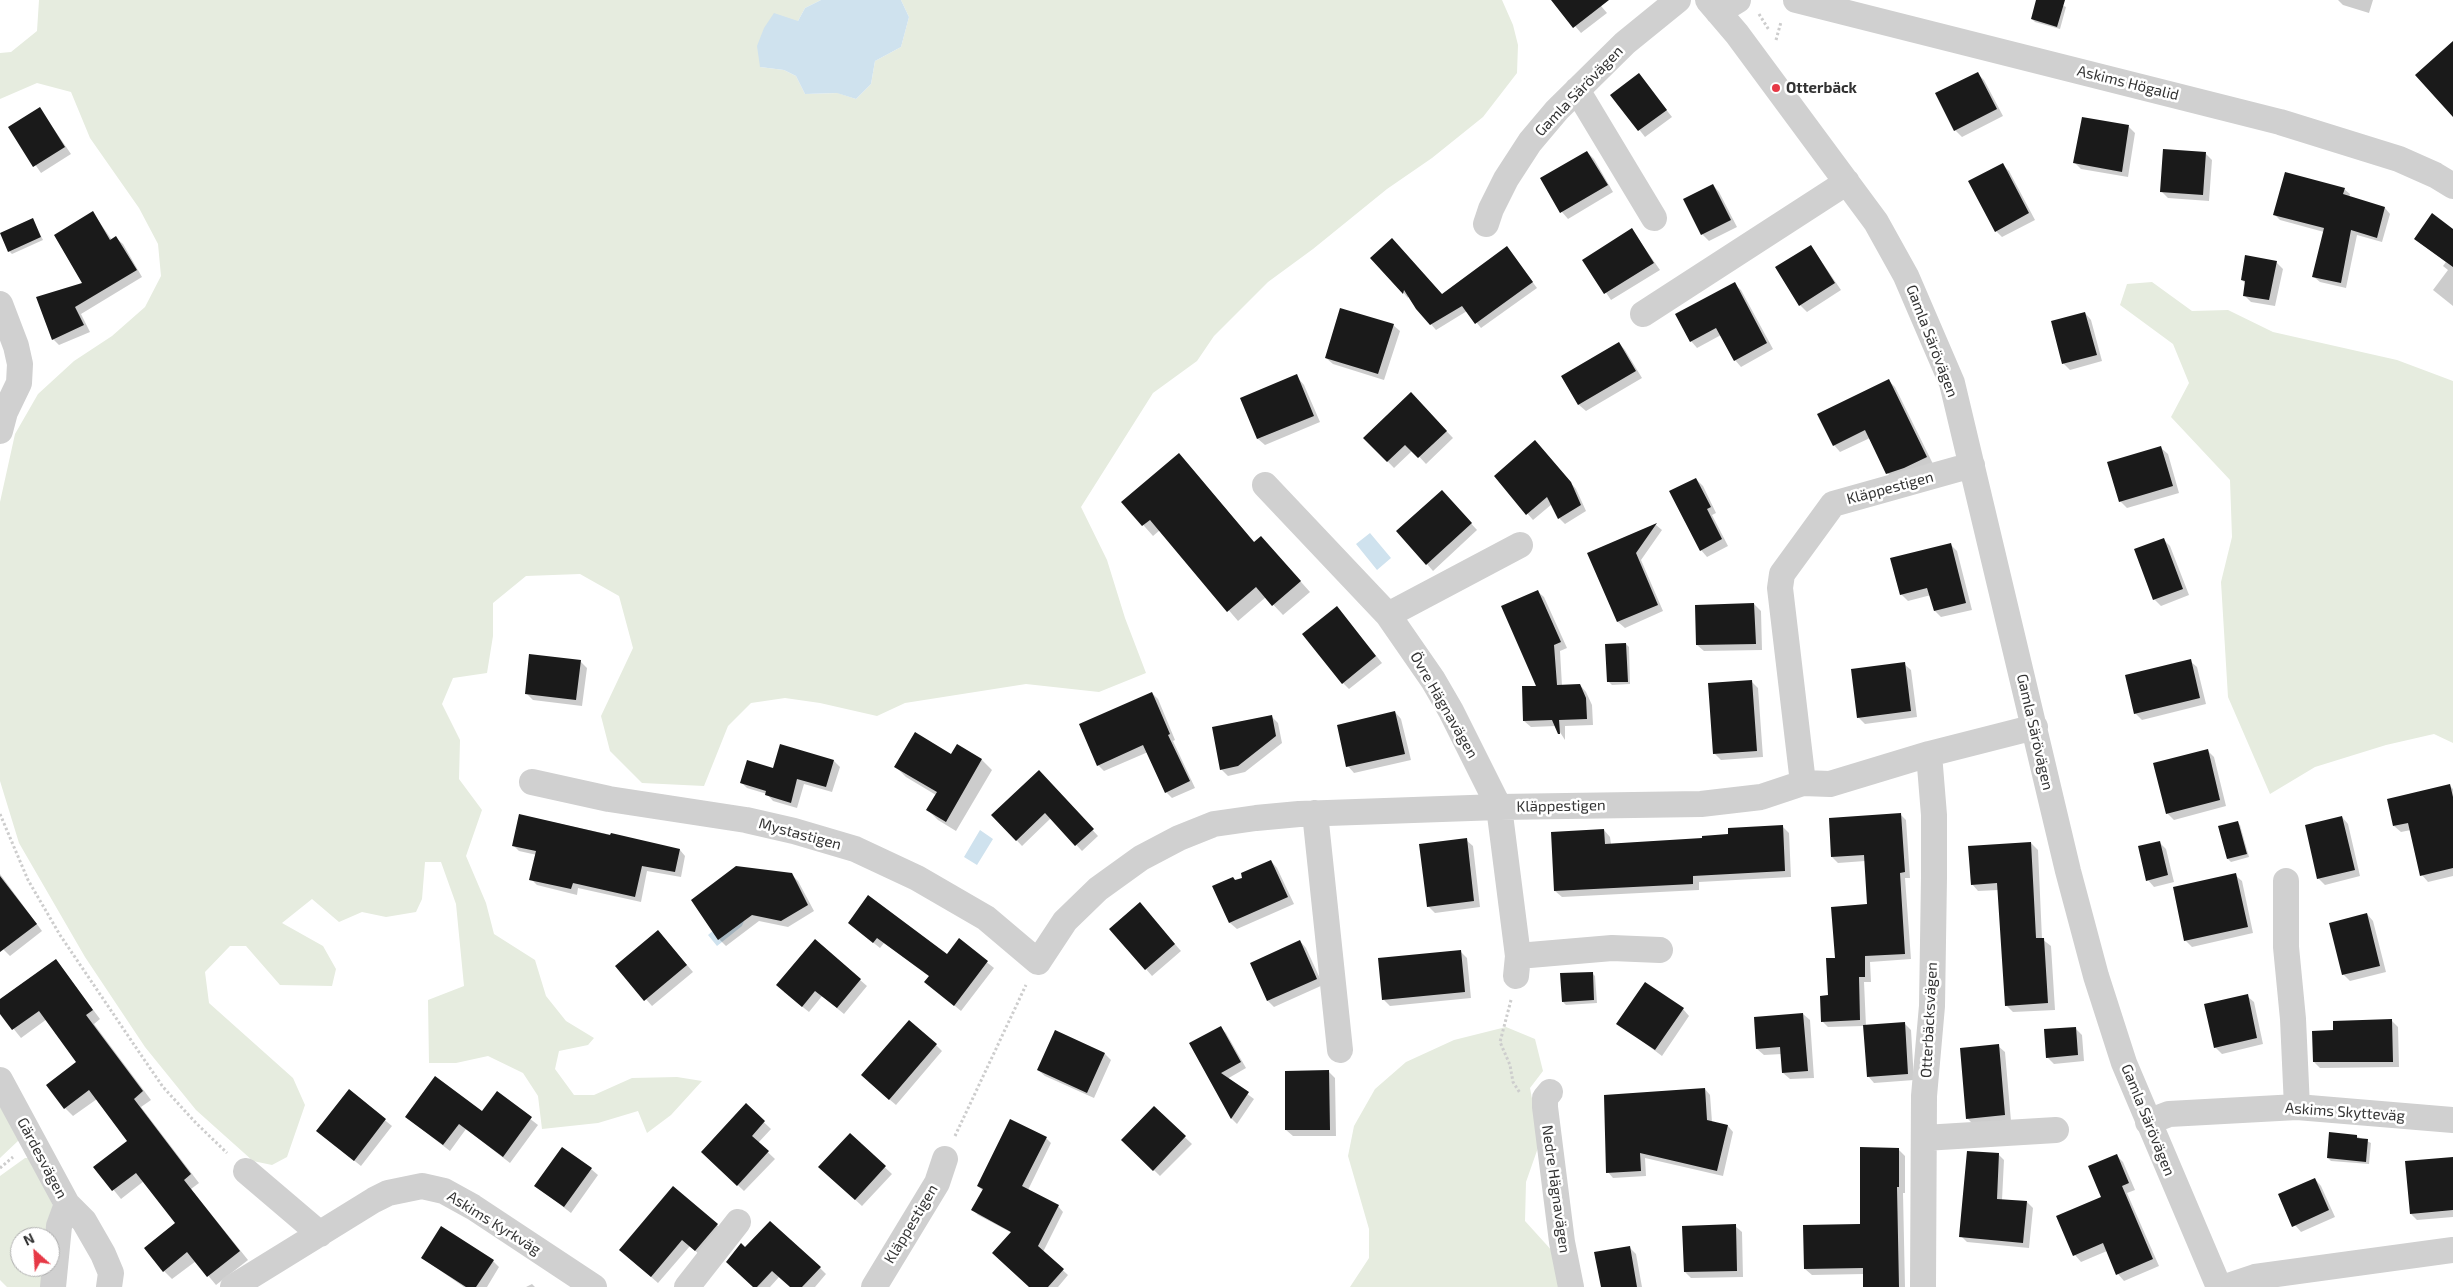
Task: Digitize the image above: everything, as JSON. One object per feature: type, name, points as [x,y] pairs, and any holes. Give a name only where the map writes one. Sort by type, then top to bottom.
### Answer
[{"type":"street","name":"Gamla Särövägen","points":[[1486,224],[1491,208],[1506,179],[1530,142],[1577,90],[1625,43],[1678,0]]},
{"type":"street","name":"Askims Högalid","points":[[1796,0],[2280,122],[2399,159],[2435,175],[2453,186]]},
{"type":"street","name":"Gamla Särövägen","points":[[1721,4],[1737,34],[1876,222],[1906,276],[1952,383],[2068,871],[2096,976],[2124,1063],[2219,1287]]},
{"type":"street","points":[[1577,90],[1654,218]]},
{"type":"street","points":[[1643,314],[1847,182]]},
{"type":"street","points":[[0,304],[16,346],[20,364],[19,383],[2,418]]},
{"type":"street","name":"Kläppestigen","points":[[1804,783],[1780,588],[1782,574],[1833,504],[1972,465]]},
{"type":"street","name":"Övre Hägnavägen","points":[[1264,485],[1388,616],[1433,680],[1500,807],[1517,966]]},
{"type":"street","points":[[1388,616],[1520,545]]},
{"type":"street","name":"Kläppestigen","points":[[1038,962],[1065,921],[1098,889],[1141,858],[1179,838],[1214,824],[1315,813],[1500,807],[1701,804],[1762,797],[1804,783],[1830,784],[1929,754],[2035,727]]},
{"type":"street","name":"Otterbäcksvägen","points":[[1923,1287],[1924,1096],[1933,974],[1934,815],[1929,754]]},
{"type":"street","name":"Mystastigen","points":[[532,782],[609,799],[746,820],[794,831],[855,849],[909,874],[986,918],[1038,962]]},
{"type":"street","points":[[1315,813],[1340,1050]]},
{"type":"street","points":[[2286,881],[2286,947],[2294,1020],[2297,1106]]},
{"type":"street","points":[[1517,966],[1612,948],[1660,950]]},
{"type":"street","name":"Gärdesvägen","points":[[0,1080],[67,1204],[84,1222],[103,1254],[111,1273],[109,1287]]},
{"type":"street","name":"Nedre Hägnavägen","points":[[1547,1099],[1562,1242],[1571,1287]]},
{"type":"street","name":"Askims Skytteväg","points":[[2148,1122],[2170,1114],[2297,1106],[2453,1120]]},
{"type":"street","points":[[1924,1138],[2056,1130]]},
{"type":"street","name":"Kläppestigen","points":[[874,1287],[936,1183],[945,1159]]},
{"type":"street","points":[[246,1171],[320,1234]]},
{"type":"street","name":"Askims Kyrkväg","points":[[233,1287],[388,1193],[410,1186],[433,1187],[473,1207],[594,1287]]},
{"type":"street","points":[[53,1287],[59,1226],[67,1204]]},
{"type":"street","points":[[687,1287],[738,1222]]},
{"type":"street","points":[[2225,1287],[2255,1277],[2453,1250]]},
{"type":"path","points":[[0,814],[28,880],[60,935],[163,1087],[196,1124],[246,1171]]},
{"type":"path","points":[[945,1159],[1038,962]]},
{"type":"path","points":[[1517,966],[1500,1042],[1518,1091],[1526,1099],[1547,1099]]},
{"type":"shaded area","points":[[39,0],[821,0],[805,8],[798,21],[760,67],[784,70],[796,76],[805,94],[838,93],[856,99],[871,84],[875,61],[901,47],[909,17],[901,0],[1502,0],[1513,25],[1518,45],[1517,73],[1483,117],[1268,282],[1214,336],[1197,361],[1153,393],[1081,507],[1107,560],[1125,618],[1146,673],[1099,692],[1026,684],[905,703],[877,716],[820,703],[785,698],[751,703],[728,726],[704,786],[642,783],[610,751],[601,716],[633,648],[619,596],[580,574],[526,576],[493,603],[493,636],[487,673],[453,678],[442,704],[460,740],[459,779],[482,810],[466,856],[486,903],[494,934],[535,960],[546,996],[566,1021],[594,1038],[588,1045],[559,1051],[555,1069],[574,1095],[594,1095],[632,1078],[677,1077],[702,1081],[671,1115],[647,1133],[638,1111],[598,1123],[542,1129],[538,1096],[523,1073],[488,1056],[456,1063],[429,1063],[428,1000],[464,986],[456,904],[441,862],[425,862],[422,899],[416,912],[386,917],[362,912],[339,922],[312,899],[282,923],[323,946],[336,969],[332,986],[280,985],[246,946],[230,946],[205,972],[209,1003],[293,1078],[305,1105],[287,1157],[272,1165],[253,1161],[196,1110],[145,1047],[85,957],[19,843],[0,781],[0,502],[15,434],[38,394],[74,361],[112,336],[145,307],[161,276],[158,244],[139,208],[90,138],[71,92],[37,83],[0,99],[0,53],[11,52],[37,31]]},
{"type":"shaded area","points":[[2152,282],[2192,311],[2228,310],[2273,332],[2397,360],[2453,381],[2453,743],[2434,734],[2386,745],[2315,767],[2270,794],[2228,697],[2221,582],[2232,537],[2230,480],[2171,417],[2189,383],[2173,344],[2120,305],[2127,284]]},
{"type":"shaded area","points":[[1506,1027],[1535,1039],[1543,1071],[1530,1088],[1540,1142],[1526,1182],[1525,1221],[1554,1253],[1564,1287],[1350,1287],[1369,1258],[1369,1229],[1348,1156],[1354,1126],[1375,1089],[1406,1062],[1454,1040]]},
{"type":"shaded area","points":[[0,1104],[19,1140],[0,1158]]},
{"type":"shaded area","points":[[25,1158],[31,1158],[53,1205],[51,1227],[10,1227],[10,1277],[48,1277],[49,1287],[7,1287],[0,1280],[0,1176]]},
{"type":"water","points":[[821,0],[901,0],[909,17],[901,47],[875,61],[871,84],[856,99],[837,93],[805,94],[796,76],[784,70],[760,67],[757,46],[764,28],[774,13],[798,21],[805,8]]},
{"type":"water","points":[[1370,533],[1391,558],[1377,570],[1356,544]]},
{"type":"water","points":[[980,830],[993,839],[977,865],[964,857]]},
{"type":"water","points":[[733,914],[744,921],[742,926],[717,946],[708,935]]},
{"type":"building","points":[[1551,0],[1609,0],[1573,28]]},
{"type":"building","points":[[2036,0],[2065,0],[2057,27],[2031,19]]},
{"type":"building","points":[[2453,41],[2453,117],[2415,75]]},
{"type":"building","points":[[1978,72],[1997,109],[1954,131],[1935,93]]},
{"type":"building","points":[[1639,73],[1667,110],[1638,131],[1610,95]]},
{"type":"building","points":[[40,107],[65,147],[33,167],[8,127]]},
{"type":"building","points":[[2082,117],[2129,125],[2122,172],[2073,163]]},
{"type":"building","points":[[2163,149],[2206,152],[2203,195],[2160,192]]},
{"type":"building","points":[[1587,151],[1608,185],[1560,213],[1540,178]]},
{"type":"building","points":[[2003,163],[2029,213],[1995,232],[1968,181]]},
{"type":"building","points":[[2285,172],[2345,188],[2343,194],[2385,207],[2377,238],[2351,230],[2341,283],[2312,277],[2324,228],[2273,215]]},
{"type":"building","points":[[1713,184],[1731,220],[1701,235],[1683,199]]},
{"type":"building","points":[[93,211],[110,240],[116,236],[137,270],[75,307],[84,325],[52,340],[36,297],[82,283],[54,235]]},
{"type":"building","points":[[2432,213],[2453,229],[2453,267],[2414,239]]},
{"type":"building","points":[[33,218],[41,237],[8,252],[0,233]]},
{"type":"building","points":[[1632,228],[1654,263],[1604,294],[1582,260]]},
{"type":"building","points":[[1392,238],[1442,294],[1507,246],[1533,282],[1475,324],[1462,306],[1430,325],[1416,309],[1404,290],[1403,294],[1370,258]]},
{"type":"building","points":[[1811,245],[1835,283],[1799,306],[1775,267]]},
{"type":"building","points":[[2245,255],[2277,261],[2269,300],[2243,296],[2245,281],[2241,280]]},
{"type":"building","points":[[1735,282],[1767,343],[1734,361],[1716,328],[1690,342],[1675,314]]},
{"type":"building","points":[[1340,308],[1394,324],[1378,374],[1325,358]]},
{"type":"building","points":[[2085,312],[2097,355],[2062,364],[2051,321]]},
{"type":"building","points":[[1619,342],[1636,371],[1578,405],[1561,376]]},
{"type":"building","points":[[1297,374],[1314,416],[1257,439],[1240,398]]},
{"type":"building","points":[[1889,379],[1927,457],[1886,474],[1865,430],[1833,446],[1817,414]]},
{"type":"building","points":[[1411,392],[1447,431],[1418,458],[1405,445],[1387,462],[1363,438]]},
{"type":"building","points":[[1535,440],[1571,482],[1581,505],[1558,519],[1547,497],[1526,515],[1494,476]]},
{"type":"building","points":[[2161,446],[2173,486],[2119,502],[2107,462]]},
{"type":"building","points":[[1179,453],[1254,542],[1261,536],[1301,581],[1272,606],[1256,587],[1227,612],[1150,520],[1142,526],[1121,502]]},
{"type":"building","points":[[1696,478],[1711,507],[1707,509],[1722,539],[1700,551],[1669,491]]},
{"type":"building","points":[[1442,490],[1472,523],[1426,565],[1396,531]]},
{"type":"building","points":[[1657,523],[1636,553],[1658,605],[1617,622],[1587,553]]},
{"type":"building","points":[[2164,538],[2183,589],[2153,600],[2134,549]]},
{"type":"building","points":[[1951,543],[1966,603],[1934,611],[1927,588],[1900,595],[1890,558]]},
{"type":"building","points":[[1538,590],[1561,642],[1554,645],[1557,685],[1580,684],[1586,698],[1587,719],[1559,720],[1560,734],[1558,734],[1552,720],[1523,721],[1522,686],[1536,686],[1501,606]]},
{"type":"building","points":[[1754,603],[1756,644],[1696,645],[1695,605]]},
{"type":"building","points":[[1337,606],[1376,656],[1342,684],[1302,634]]},
{"type":"building","points":[[1626,643],[1628,682],[1607,682],[1605,644]]},
{"type":"building","points":[[529,654],[581,660],[576,700],[525,694]]},
{"type":"building","points":[[2191,659],[2200,698],[2134,714],[2125,675]]},
{"type":"building","points":[[1905,662],[1911,711],[1857,718],[1851,669]]},
{"type":"building","points":[[1752,680],[1757,751],[1713,754],[1708,683]]},
{"type":"building","points":[[1152,692],[1170,734],[1168,735],[1190,781],[1165,793],[1143,745],[1097,766],[1079,724]]},
{"type":"building","points":[[1395,711],[1405,754],[1346,767],[1337,725]]},
{"type":"building","points":[[1272,715],[1276,736],[1238,766],[1220,770],[1212,727]]},
{"type":"building","points":[[915,732],[951,754],[957,744],[982,759],[946,822],[926,810],[937,792],[894,767]]},
{"type":"building","points":[[780,744],[834,760],[826,787],[797,779],[791,803],[765,795],[766,791],[740,783],[747,760],[773,768]]},
{"type":"building","points":[[2208,749],[2220,800],[2166,814],[2153,763]]},
{"type":"building","points":[[1039,770],[1094,829],[1075,846],[1045,813],[1016,841],[991,815]]},
{"type":"building","points":[[2450,784],[2453,797],[2453,868],[2420,876],[2408,823],[2393,826],[2387,799]]},
{"type":"building","points":[[1901,813],[1905,872],[1900,873],[1905,954],[1865,956],[1865,977],[1859,977],[1860,1020],[1821,1022],[1820,996],[1828,995],[1826,958],[1835,958],[1831,907],[1867,904],[1864,855],[1831,857],[1829,818]]},
{"type":"building","points":[[519,814],[680,849],[675,872],[642,866],[635,897],[573,883],[571,889],[529,880],[536,851],[512,846]]},
{"type":"building","points":[[2342,816],[2355,870],[2317,879],[2305,825]]},
{"type":"building","points":[[2238,821],[2247,854],[2227,859],[2218,826]]},
{"type":"building","points":[[1783,825],[1785,871],[1693,876],[1693,884],[1554,891],[1551,832],[1604,829],[1605,844],[1702,838],[1702,836],[1728,834],[1728,828]]},
{"type":"building","points":[[1467,838],[1474,901],[1427,907],[1419,844]]},
{"type":"building","points":[[2160,841],[2168,875],[2146,881],[2138,846]]},
{"type":"building","points":[[2031,842],[2036,938],[2044,938],[2048,1003],[2005,1006],[1997,883],[1971,885],[1968,846]]},
{"type":"building","points":[[1271,860],[1288,897],[1229,923],[1212,886],[1233,877],[1235,880],[1242,878],[1241,873]]},
{"type":"building","points":[[736,866],[792,873],[808,905],[781,921],[752,915],[718,940],[691,900]]},
{"type":"building","points":[[2236,873],[2248,927],[2184,941],[2173,887]]},
{"type":"building","points":[[0,876],[37,924],[0,952]]},
{"type":"building","points":[[868,895],[947,954],[959,938],[988,961],[954,1006],[924,982],[929,976],[877,938],[873,943],[848,923]]},
{"type":"building","points":[[1140,902],[1175,944],[1145,970],[1109,929]]},
{"type":"building","points":[[2367,913],[2380,966],[2342,975],[2329,923]]},
{"type":"building","points":[[658,930],[687,965],[644,1001],[615,966]]},
{"type":"building","points":[[815,939],[861,979],[837,1008],[815,991],[802,1007],[776,985]]},
{"type":"building","points":[[1300,940],[1317,979],[1267,1001],[1250,963]]},
{"type":"building","points":[[1461,950],[1465,992],[1382,1000],[1378,958]]},
{"type":"building","points":[[56,959],[93,1010],[86,1015],[143,1091],[134,1099],[191,1174],[184,1180],[240,1251],[207,1277],[187,1252],[163,1272],[144,1248],[175,1223],[136,1173],[112,1191],[93,1167],[127,1141],[89,1090],[64,1109],[46,1085],[76,1062],[39,1011],[12,1030],[0,1014],[0,999]]},
{"type":"building","points":[[1593,972],[1594,1000],[1562,1002],[1560,973]]},
{"type":"building","points":[[1645,982],[1684,1008],[1655,1050],[1616,1024]]},
{"type":"building","points":[[2248,994],[2257,1038],[2214,1048],[2204,1004]]},
{"type":"building","points":[[1803,1013],[1808,1071],[1782,1073],[1780,1047],[1756,1049],[1754,1017]]},
{"type":"building","points":[[2392,1019],[2393,1062],[2313,1062],[2312,1031],[2333,1030],[2333,1021]]},
{"type":"building","points":[[909,1020],[937,1044],[889,1100],[861,1075]]},
{"type":"building","points":[[1905,1022],[1908,1074],[1867,1077],[1863,1025]]},
{"type":"building","points":[[1221,1026],[1241,1062],[1221,1073],[1249,1092],[1231,1119],[1189,1043]]},
{"type":"building","points":[[2076,1027],[2078,1055],[2046,1058],[2044,1029]]},
{"type":"building","points":[[1055,1030],[1105,1053],[1087,1093],[1037,1070]]},
{"type":"building","points":[[1999,1044],[2005,1115],[1966,1119],[1960,1048]]},
{"type":"building","points":[[1329,1070],[1330,1130],[1285,1130],[1285,1071]]},
{"type":"building","points":[[435,1076],[482,1111],[497,1091],[532,1117],[503,1157],[459,1124],[443,1145],[405,1117]]},
{"type":"building","points":[[1705,1088],[1707,1120],[1728,1125],[1717,1171],[1640,1153],[1641,1171],[1606,1173],[1604,1095]]},
{"type":"building","points":[[349,1089],[386,1119],[354,1161],[316,1131]]},
{"type":"building","points":[[746,1103],[765,1121],[752,1136],[769,1151],[737,1186],[701,1152]]},
{"type":"building","points":[[1154,1106],[1186,1136],[1153,1171],[1121,1140]]},
{"type":"building","points":[[1010,1119],[1047,1137],[1022,1186],[1059,1205],[1038,1246],[1064,1269],[1048,1287],[1029,1287],[992,1253],[1011,1232],[971,1210],[983,1189],[977,1186]]},
{"type":"building","points":[[2329,1132],[2357,1135],[2357,1138],[2368,1139],[2366,1162],[2327,1158]]},
{"type":"building","points":[[850,1133],[886,1166],[855,1200],[818,1167]]},
{"type":"building","points":[[562,1147],[592,1168],[564,1207],[534,1186]]},
{"type":"building","points":[[1860,1147],[1899,1148],[1899,1187],[1897,1187],[1899,1287],[1863,1287],[1863,1268],[1804,1269],[1803,1225],[1860,1224]]},
{"type":"building","points":[[1967,1151],[1999,1153],[1997,1199],[2027,1201],[2023,1243],[1959,1237]]},
{"type":"building","points":[[2117,1154],[2129,1183],[2122,1186],[2153,1259],[2116,1275],[2103,1243],[2073,1256],[2056,1216],[2101,1197],[2088,1166]]},
{"type":"building","points":[[2453,1157],[2453,1210],[2410,1214],[2405,1161]]},
{"type":"building","points":[[2315,1178],[2329,1210],[2292,1227],[2278,1194]]},
{"type":"building","points":[[673,1186],[718,1224],[695,1251],[682,1240],[651,1277],[619,1250]]},
{"type":"building","points":[[770,1221],[821,1267],[802,1287],[790,1287],[772,1271],[757,1287],[753,1287],[726,1262],[741,1243],[745,1247]]},
{"type":"building","points":[[1736,1224],[1737,1271],[1684,1272],[1682,1226]]},
{"type":"building","points":[[441,1226],[494,1260],[476,1287],[466,1287],[421,1258]]},
{"type":"building","points":[[1630,1246],[1637,1287],[1601,1287],[1594,1252]]},
{"type":"place","name":"Otterbäck","points":[[1776,88]]}]
